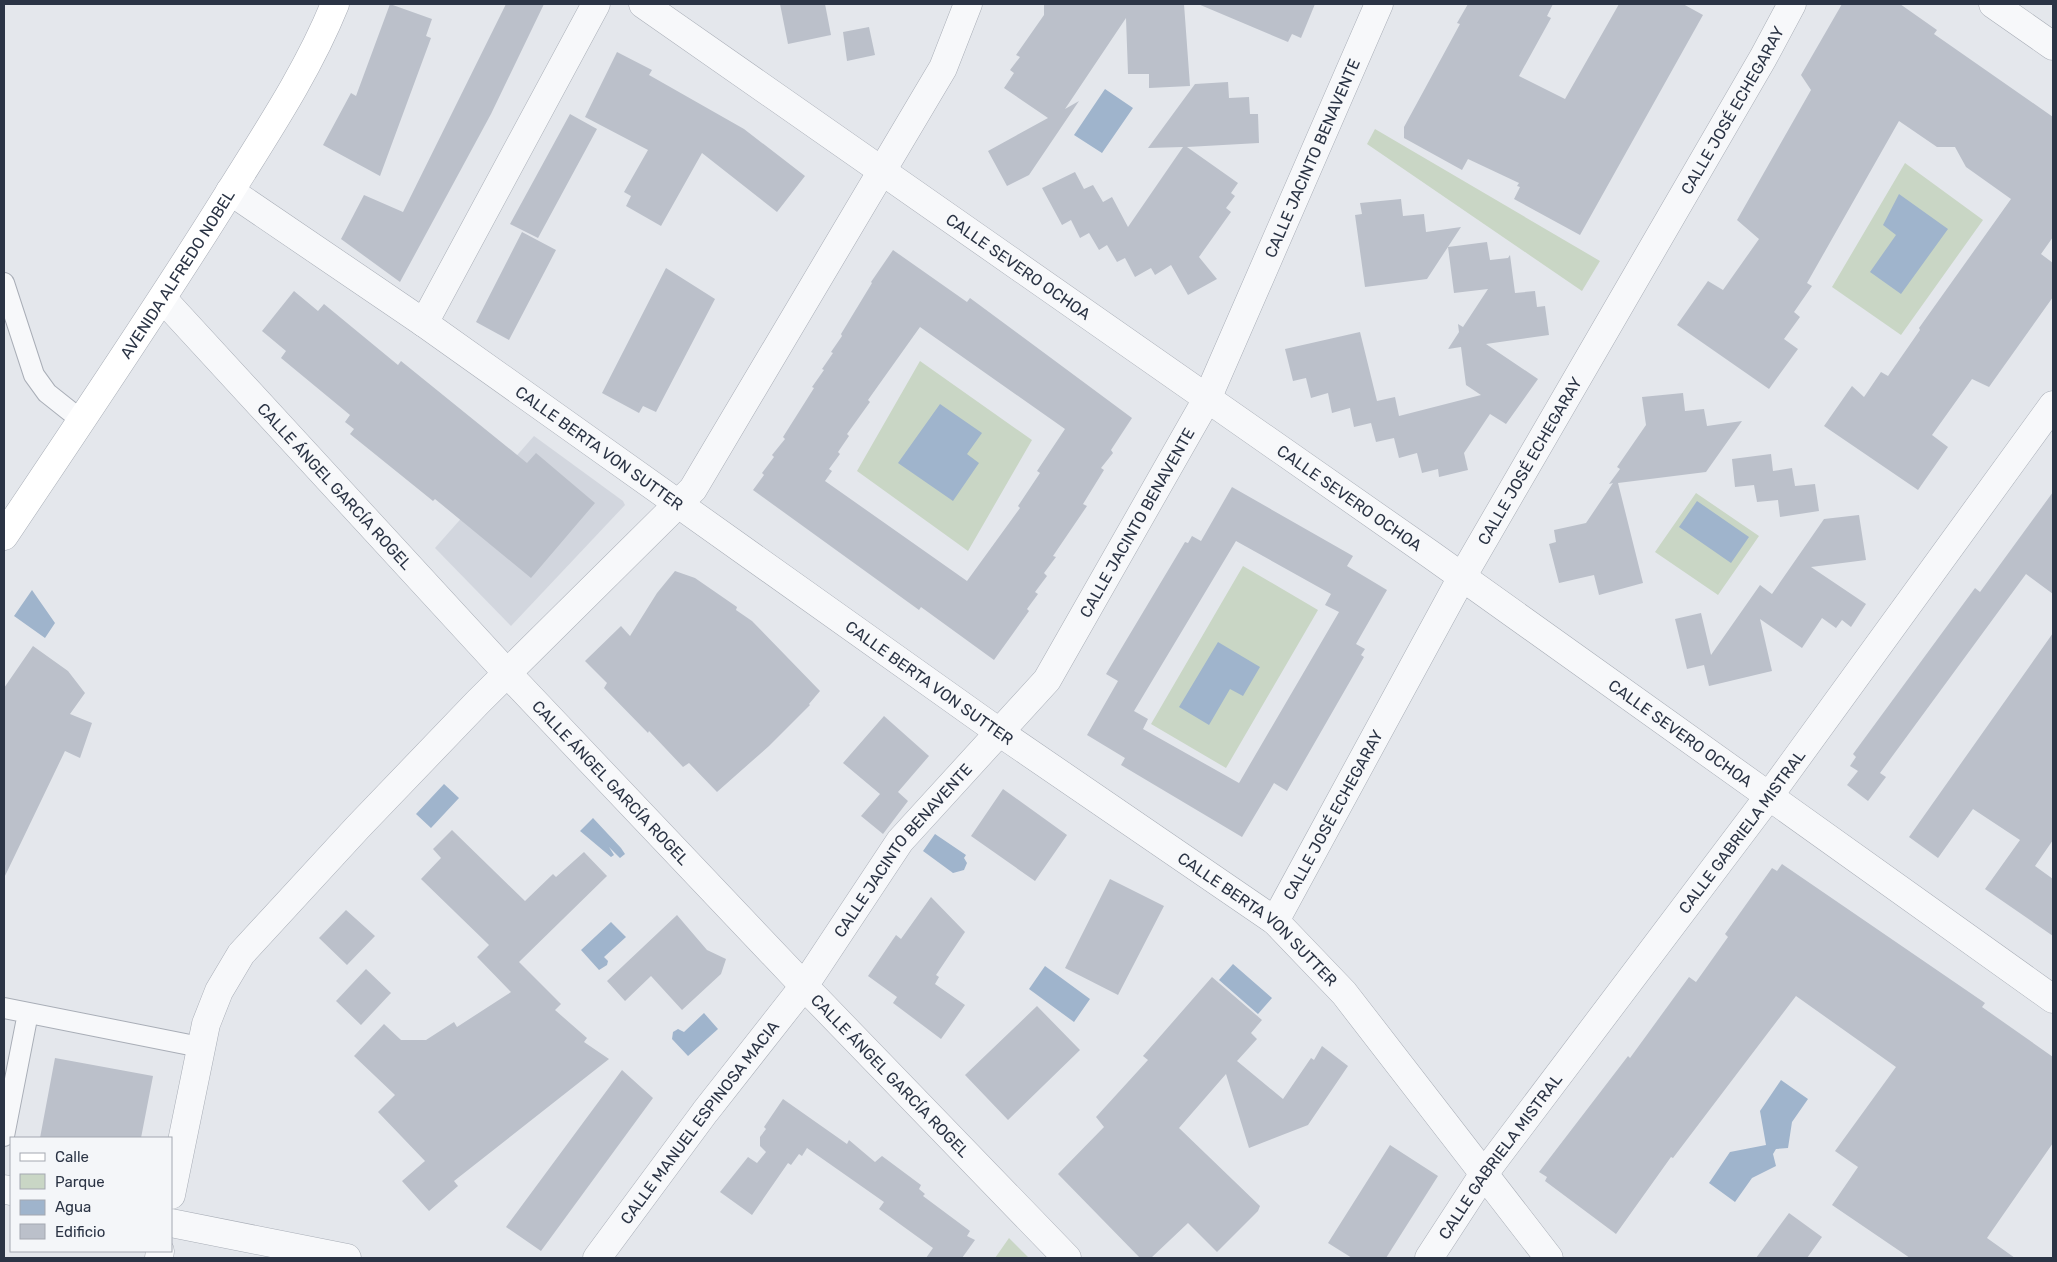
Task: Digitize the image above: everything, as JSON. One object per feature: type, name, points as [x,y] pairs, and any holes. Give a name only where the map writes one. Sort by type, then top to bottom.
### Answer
[{"type":"main road","name":"AVENIDA ALFREDO NOBEL","points":[[4,536],[163,299],[295,86],[324,31],[335,4]]},
{"type":"street","points":[[424,323],[596,4]]},
{"type":"street","name":"CALLE SEVERO OCHOA","points":[[643,4],[1462,577],[2053,999]]},
{"type":"street","points":[[172,1190],[206,1024],[219,991],[242,954],[364,820],[693,489],[943,68],[968,4]]},
{"type":"street","name":"CALLE JACINTO BENAVENTE","points":[[804,986],[900,841],[1046,680],[1207,399],[1379,4]]},
{"type":"street","name":"CALLE JOSÉ ECHEGARAY","points":[[1275,921],[1462,577],[1748,84],[1792,4]]},
{"type":"street","points":[[1993,4],[2053,46]]},
{"type":"street","name":"CALLE BERTA VON SUTTER","points":[[230,191],[424,323],[999,732],[1275,921],[1344,993],[1549,1258]]},
{"type":"street","name":"CALLE ÁNGEL GARCÍA ROGEL","points":[[163,299],[508,674],[804,986],[1067,1258]]},
{"type":"street","name":"CALLE GABRIELA MISTRAL","points":[[1429,1258],[1483,1175],[1769,796],[2053,405]]},
{"type":"street","name":"CALLE MANUEL ESPINOSA MACIA","points":[[597,1258],[705,1112],[804,986]]},
{"type":"street","points":[[172,1223],[347,1258]]},
{"type":"lane","points":[[4,283],[34,375],[47,393],[81,420]]},
{"type":"lane","points":[[4,1008],[200,1047]]},
{"type":"lane","points":[[4,1136],[28,1013]]},
{"type":"shaded area","points":[[534,436],[623,501],[625,505],[511,626],[435,548]]},
{"type":"green space","points":[[1375,129],[1600,261],[1582,291],[1367,144]]},
{"type":"green space","points":[[1905,163],[1983,220],[1901,335],[1832,287]]},
{"type":"green space","points":[[920,361],[1032,440],[968,551],[857,471]]},
{"type":"green space","points":[[1696,493],[1759,536],[1718,595],[1655,552]]},
{"type":"green space","points":[[1243,566],[1318,610],[1226,768],[1151,724]]},
{"type":"green space","points":[[1009,1238],[1029,1258],[995,1258]]},
{"type":"water","points":[[1105,89],[1133,108],[1102,153],[1074,135]]},
{"type":"water","points":[[1899,194],[1948,229],[1901,294],[1870,272],[1896,235],[1883,225]]},
{"type":"water","points":[[940,404],[982,433],[967,454],[979,463],[953,501],[898,463]]},
{"type":"water","points":[[1697,501],[1749,537],[1731,563],[1679,527]]},
{"type":"water","points":[[32,590],[55,623],[45,638],[14,616]]},
{"type":"water","points":[[1218,642],[1260,667],[1243,696],[1230,689],[1209,725],[1179,707]]},
{"type":"water","points":[[444,784],[459,798],[431,828],[416,814]]},
{"type":"water","points":[[593,818],[621,848],[625,854],[620,858],[609,847],[614,855],[611,857],[580,831]]},
{"type":"water","points":[[935,834],[966,855],[964,858],[967,863],[964,870],[953,873],[923,851]]},
{"type":"water","points":[[611,922],[626,937],[604,957],[608,961],[607,965],[599,970],[581,950]]},
{"type":"water","points":[[1233,964],[1272,998],[1258,1014],[1219,980]]},
{"type":"water","points":[[1045,966],[1090,999],[1074,1022],[1029,989]]},
{"type":"water","points":[[704,1013],[718,1029],[688,1056],[672,1039],[673,1032],[678,1029],[684,1032]]},
{"type":"water","points":[[1781,1080],[1808,1099],[1792,1122],[1788,1148],[1776,1149],[1773,1154],[1776,1166],[1752,1178],[1735,1202],[1709,1183],[1730,1152],[1766,1145],[1760,1111]]},
{"type":"building","points":[[390,4],[432,19],[426,36],[431,38],[380,176],[323,145],[351,93],[356,96]]},
{"type":"building","points":[[506,4],[544,4],[491,114],[400,282],[341,239],[364,195],[403,212]]},
{"type":"building","points":[[780,4],[825,4],[831,35],[788,44]]},
{"type":"building","points":[[1044,4],[1184,4],[1190,86],[1149,88],[1149,74],[1128,74],[1126,18],[1065,109],[1079,101],[1029,175],[1007,186],[988,151],[1048,118],[1004,88],[1014,73],[1010,70],[1020,57],[1016,55],[1044,15]]},
{"type":"building","points":[[1198,4],[1315,4],[1301,38],[1292,34],[1288,42]]},
{"type":"building","points":[[1468,4],[1553,4],[1547,16],[1551,18],[1519,76],[1565,99],[1619,4],[1683,4],[1703,15],[1580,235],[1514,199],[1520,187],[1517,186],[1519,183],[1468,159],[1462,170],[1404,138],[1404,127],[1460,24],[1457,23]]},
{"type":"building","points":[[1842,4],[1900,4],[1937,30],[1934,34],[2053,117],[2053,237],[2041,254],[2053,263],[2053,297],[1989,387],[1972,379],[1932,435],[1948,447],[1918,490],[1824,426],[1852,386],[1864,397],[1881,372],[1888,376],[1920,330],[1919,328],[2011,199],[1966,167],[1955,147],[1937,147],[1899,121],[1807,283],[1812,286],[1794,312],[1800,317],[1784,339],[1798,349],[1769,389],[1677,325],[1708,281],[1723,290],[1759,239],[1737,220],[1811,90],[1801,75]]},
{"type":"building","points":[[869,27],[875,55],[847,61],[843,32]]},
{"type":"building","points":[[617,52],[652,70],[649,75],[744,129],[805,176],[777,212],[702,153],[661,226],[626,206],[631,196],[624,192],[648,150],[585,117]]},
{"type":"building","points":[[1228,82],[1229,98],[1249,97],[1250,114],[1258,114],[1259,143],[1187,147],[1238,183],[1231,193],[1235,196],[1226,208],[1231,212],[1199,257],[1217,279],[1188,295],[1171,265],[1155,275],[1151,268],[1135,277],[1125,258],[1117,262],[1107,245],[1099,250],[1089,233],[1080,238],[1071,220],[1062,225],[1042,188],[1075,172],[1084,189],[1093,185],[1103,202],[1112,197],[1128,227],[1183,147],[1148,148],[1195,84]]},
{"type":"building","points":[[570,114],[597,129],[538,238],[510,224]]},
{"type":"building","points":[[1401,199],[1403,216],[1424,214],[1426,232],[1461,227],[1427,279],[1365,287],[1355,215],[1362,214],[1360,203]]},
{"type":"building","points":[[522,232],[556,250],[509,340],[476,322]]},
{"type":"building","points":[[1487,242],[1490,260],[1508,258],[1510,255],[1515,293],[1535,291],[1537,307],[1545,306],[1549,335],[1486,344],[1538,379],[1506,424],[1490,414],[1464,453],[1468,470],[1439,477],[1438,469],[1422,473],[1417,453],[1399,458],[1394,438],[1376,442],[1371,423],[1354,427],[1350,408],[1332,413],[1328,393],[1311,398],[1306,378],[1293,381],[1285,349],[1360,332],[1377,401],[1395,397],[1399,416],[1481,395],[1466,385],[1461,347],[1448,349],[1459,332],[1458,324],[1463,327],[1488,289],[1454,293],[1448,247]]},
{"type":"building","points":[[893,250],[967,302],[970,298],[1132,418],[1111,450],[1113,453],[1101,468],[1104,470],[1083,504],[1087,506],[1053,556],[1056,557],[1044,573],[1047,576],[1035,592],[1038,594],[1027,609],[1029,611],[994,660],[921,607],[919,610],[753,490],[764,475],[762,473],[774,457],[772,455],[785,439],[783,437],[814,388],[812,387],[824,370],[822,369],[833,353],[831,352],[842,336],[841,334],[871,282]],"holes":[[[920,327],[1065,429],[1037,471],[1040,473],[1018,506],[1020,508],[967,581],[825,481],[832,471],[829,469],[840,454],[838,452],[849,436],[847,434],[870,402],[868,400]]]},
{"type":"building","points":[[666,268],[715,299],[656,412],[643,406],[639,413],[602,393]]},
{"type":"building","points":[[294,291],[318,311],[324,304],[398,365],[401,361],[527,463],[536,453],[595,503],[531,578],[435,499],[433,501],[350,434],[354,429],[345,422],[350,415],[281,358],[286,351],[262,331]]},
{"type":"building","points":[[1683,393],[1685,411],[1704,409],[1707,426],[1742,421],[1706,472],[1618,483],[1643,583],[1599,595],[1594,575],[1559,583],[1549,544],[1556,542],[1554,530],[1586,523],[1613,483],[1609,484],[1620,469],[1617,467],[1646,425],[1642,397]]},
{"type":"building","points":[[1771,454],[1773,471],[1792,468],[1795,486],[1815,484],[1819,511],[1780,517],[1778,500],[1757,502],[1754,485],[1735,487],[1732,459]]},
{"type":"building","points":[[1232,487],[1353,556],[1347,566],[1387,590],[1356,644],[1365,649],[1361,655],[1364,657],[1287,791],[1274,783],[1242,837],[1121,765],[1125,758],[1087,735],[1118,681],[1106,674],[1185,542],[1188,543],[1192,536],[1201,541]],"holes":[[[1236,541],[1331,594],[1325,605],[1339,612],[1239,783],[1143,729],[1148,719],[1134,711]]]},
{"type":"building","points":[[2053,492],[2053,594],[2026,574],[1880,773],[1886,777],[1868,801],[1847,785],[1858,771],[1850,766],[1856,757],[1853,754],[1975,588],[1980,592]]},
{"type":"building","points":[[1859,515],[1866,560],[1811,567],[1866,604],[1851,627],[1842,620],[1836,628],[1822,618],[1802,648],[1760,619],[1772,671],[1709,686],[1704,665],[1687,669],[1675,619],[1701,613],[1711,655],[1760,585],[1772,594],[1824,519]]},
{"type":"building","points":[[675,571],[695,578],[737,607],[736,610],[752,621],[820,691],[810,705],[769,746],[717,792],[689,763],[683,767],[649,731],[648,733],[604,688],[607,683],[585,661],[621,626],[630,636],[657,593]]},
{"type":"building","points":[[2053,633],[2053,840],[2035,866],[2053,879],[2053,936],[1985,889],[2020,840],[1973,809],[1938,858],[1909,837]]},
{"type":"building","points":[[33,646],[68,671],[85,693],[70,714],[92,723],[80,758],[65,751],[4,878],[4,688]]},
{"type":"building","points":[[884,716],[929,756],[898,792],[908,801],[883,834],[861,816],[880,794],[843,763]]},
{"type":"building","points":[[1003,789],[1067,835],[1035,881],[971,836]]},
{"type":"building","points":[[452,830],[525,901],[553,874],[556,877],[584,852],[607,876],[519,962],[561,1004],[555,1010],[587,1038],[584,1042],[609,1059],[454,1181],[458,1186],[429,1211],[402,1181],[425,1161],[378,1112],[395,1095],[354,1056],[384,1024],[401,1040],[426,1040],[454,1022],[457,1027],[511,992],[477,957],[489,945],[421,879],[441,858],[433,849]]},
{"type":"building","points":[[1782,864],[1985,1003],[1982,1007],[2053,1057],[2053,1143],[1987,1238],[2015,1258],[1910,1258],[1832,1205],[1858,1167],[1835,1151],[1896,1067],[1796,996],[1673,1158],[1671,1157],[1616,1234],[1545,1181],[1547,1177],[1539,1172],[1628,1056],[1630,1058],[1689,977],[1696,982],[1728,937],[1725,934],[1772,868],[1777,871]]},
{"type":"building","points":[[1110,879],[1164,906],[1118,995],[1065,968]]},
{"type":"building","points":[[931,897],[965,932],[936,975],[939,977],[935,984],[965,1005],[941,1039],[893,1003],[897,997],[868,976],[896,935],[901,939]]},
{"type":"building","points":[[346,910],[375,936],[347,965],[319,938]]},
{"type":"building","points":[[677,915],[707,950],[726,959],[721,974],[682,1010],[651,976],[625,1001],[607,981]]},
{"type":"building","points":[[366,969],[391,993],[361,1025],[336,1001]]},
{"type":"building","points":[[1212,977],[1262,1020],[1251,1033],[1257,1039],[1237,1061],[1283,1099],[1311,1058],[1314,1060],[1322,1046],[1348,1066],[1308,1125],[1249,1148],[1226,1074],[1179,1128],[1260,1206],[1258,1211],[1217,1252],[1188,1223],[1151,1258],[1140,1258],[1058,1174],[1104,1127],[1096,1117],[1148,1060],[1143,1056]]},
{"type":"building","points":[[1037,1006],[1080,1050],[1008,1120],[965,1075]]},
{"type":"building","points":[[55,1058],[153,1076],[141,1137],[40,1137]]},
{"type":"building","points":[[622,1070],[653,1098],[541,1251],[506,1227]]},
{"type":"building","points":[[783,1099],[847,1144],[849,1140],[875,1162],[882,1156],[921,1185],[919,1189],[925,1194],[923,1196],[970,1231],[967,1236],[975,1240],[962,1258],[926,1258],[933,1248],[879,1209],[884,1202],[807,1148],[802,1156],[799,1154],[791,1165],[788,1163],[752,1215],[720,1192],[748,1157],[757,1163],[766,1152],[760,1146],[760,1137],[766,1129],[764,1127]]},
{"type":"building","points":[[1390,1145],[1438,1176],[1386,1258],[1352,1258],[1328,1243]]},
{"type":"building","points":[[1789,1213],[1822,1237],[1807,1258],[1756,1258]]}]
